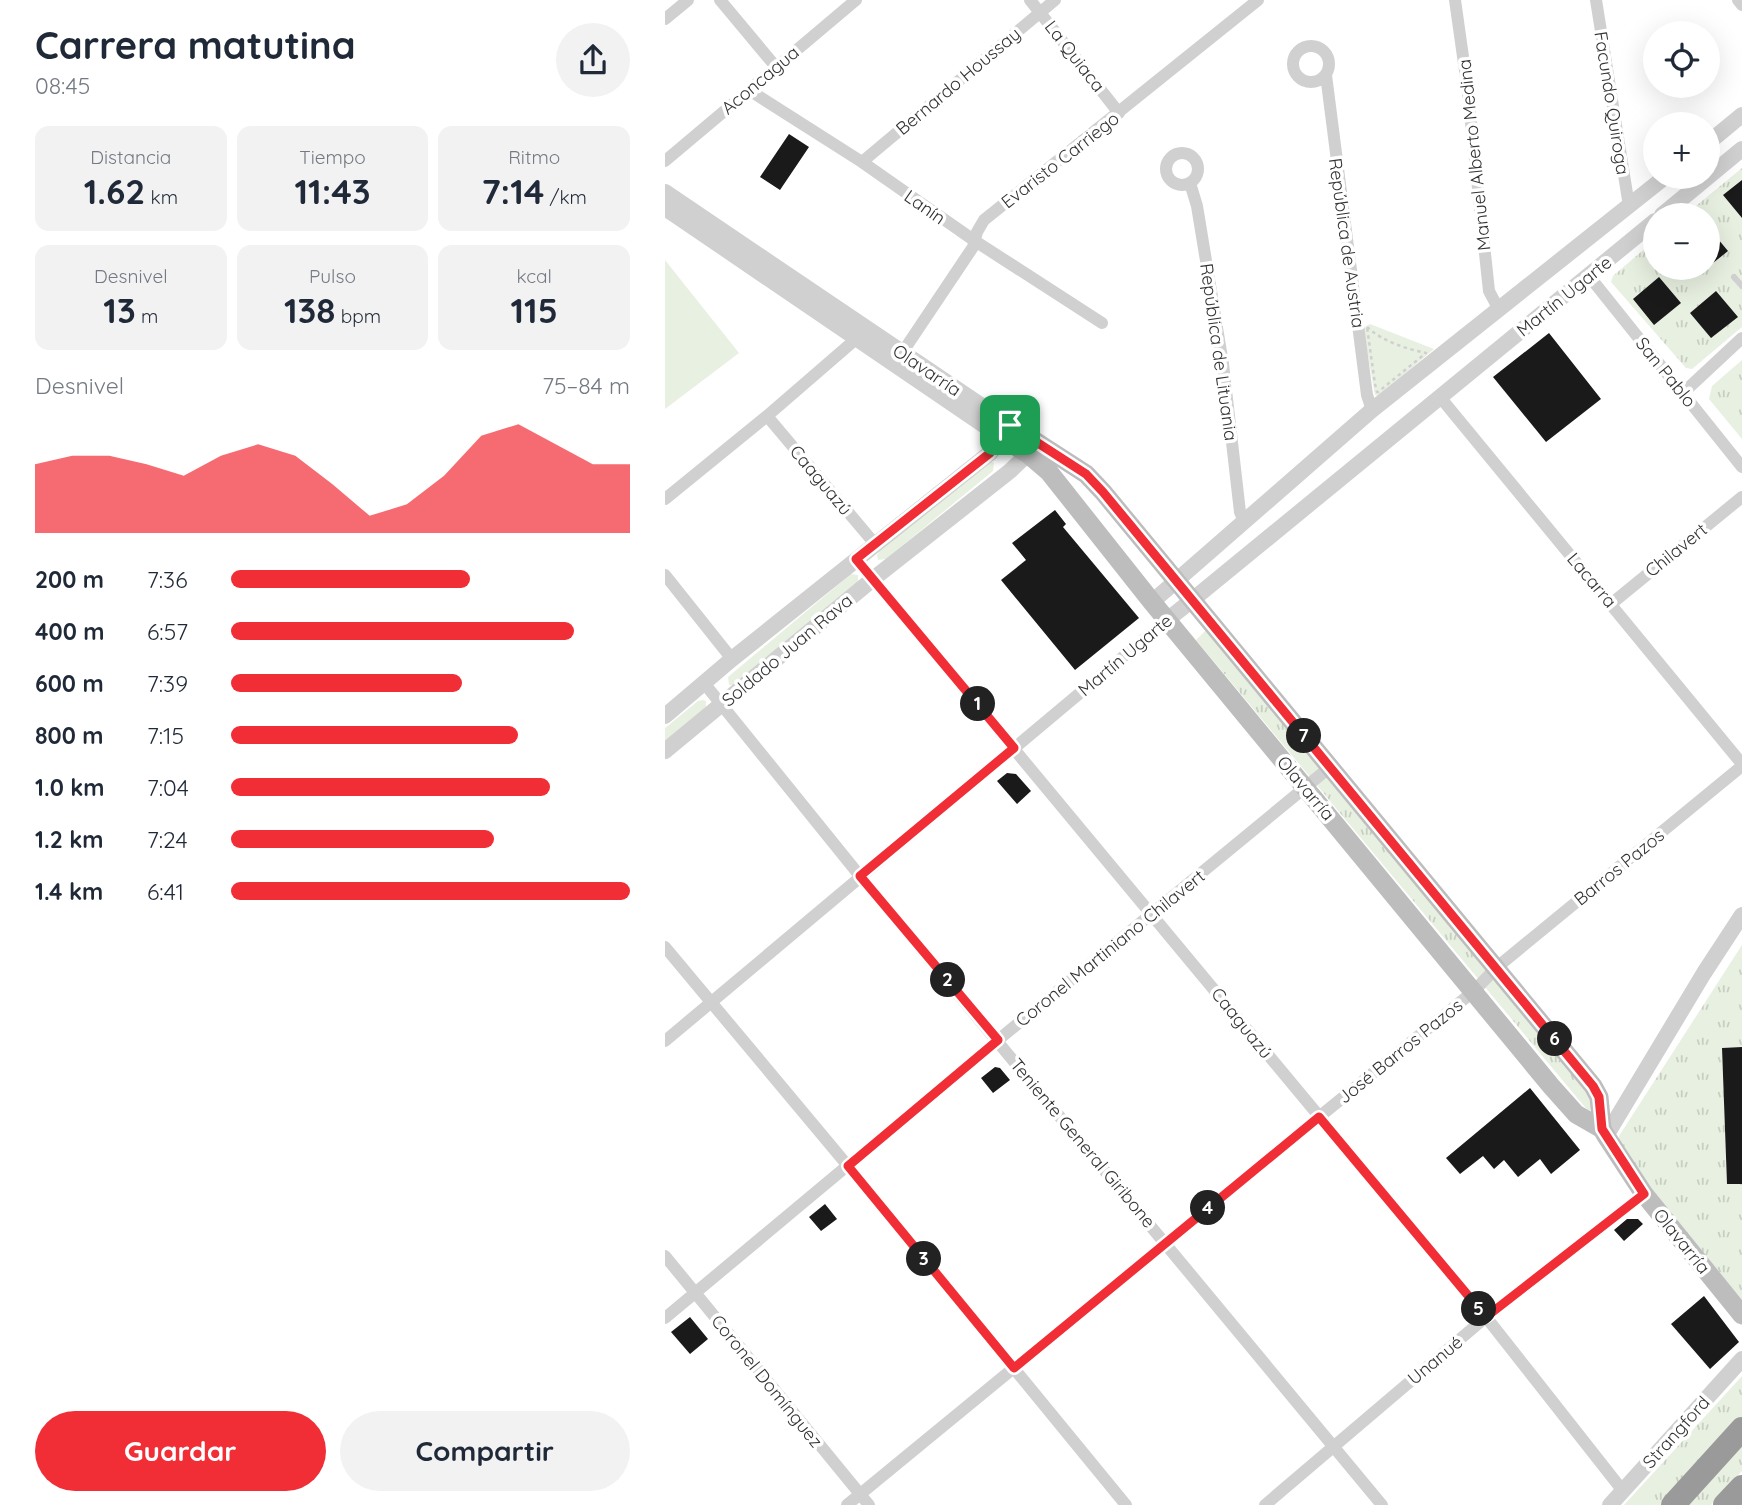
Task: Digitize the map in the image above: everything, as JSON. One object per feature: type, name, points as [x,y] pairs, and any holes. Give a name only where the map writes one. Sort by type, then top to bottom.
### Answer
[{"type":"highway","points":[[1673,1505],[1742,1429]]},
{"type":"highway","points":[[1725,1505],[1742,1487]]},
{"type":"main road","name":"Olavarría","points":[[1006,431],[1034,449],[1086,474],[1095,483],[1593,1086],[1599,1097],[1604,1132]]},
{"type":"main road","name":"Olavarría","points":[[1034,449],[1049,472],[1152,602],[1576,1114],[1604,1132],[1644,1194],[1742,1315]]},
{"type":"street","points":[[665,19],[688,0]]},
{"type":"street","points":[[720,0],[776,67]]},
{"type":"street","name":"Aconcagua","points":[[665,161],[856,0]]},
{"type":"street","name":"La Quiaca","points":[[1030,0],[1119,113]]},
{"type":"street","name":"Bernardo Houssay","points":[[862,162],[1055,0]]},
{"type":"street","name":"Evaristo Carriego","points":[[902,353],[975,241],[984,220],[1258,0]]},
{"type":"street","name":"Manuel Alberto Medina","points":[[1455,0],[1489,291],[1498,308]]},
{"type":"street","name":"Facundo Quiroga","points":[[1596,0],[1629,206]]},
{"type":"street","points":[[1738,0],[1742,5]]},
{"type":"street","name":"República de Austria","points":[[1326,75],[1367,395],[1372,410]]},
{"type":"street","name":"Lanín","points":[[748,90],[862,162],[975,241],[1102,323]]},
{"type":"street","points":[[1720,132],[1742,115]]},
{"type":"street","points":[[1677,203],[1742,149]]},
{"type":"street","name":"República de Lituania","points":[[1190,183],[1197,206],[1223,364],[1240,512],[1244,521]]},
{"type":"street","name":"Martín Ugarte","points":[[1152,602],[1372,410],[1650,189]]},
{"type":"street","name":"Olavarría","points":[[665,192],[902,353],[1006,431]]},
{"type":"street","name":"Olavarría","points":[[665,208],[856,339],[1006,431]]},
{"type":"street","name":"Martín Ugarte","points":[[665,1041],[1167,620],[1643,231]]},
{"type":"street","name":"San Pablo","points":[[1589,276],[1742,467]]},
{"type":"street","points":[[1683,393],[1742,338]]},
{"type":"street","points":[[665,499],[856,339]]},
{"type":"street","name":"Lacarra","points":[[1440,397],[1742,765]]},
{"type":"street","name":"Caaguazú","points":[[767,416],[875,544]]},
{"type":"street","name":"Soldado Juan Rava","points":[[665,716],[732,659],[990,453],[1006,431]]},
{"type":"street","name":"Soldado Juan Rava","points":[[665,751],[1034,449]]},
{"type":"street","name":"Chilavert","points":[[1611,604],[1742,497]]},
{"type":"street","name":"Caaguazú","points":[[856,559],[1486,1317],[1623,1491]]},
{"type":"street","points":[[665,575],[732,659]]},
{"type":"street","name":"Teniente General Giribone","points":[[704,684],[1381,1505]]},
{"type":"street","name":"Barros Pazos","points":[[1496,968],[1742,765]]},
{"type":"street","name":"Coronel Martiniano Chilavert","points":[[665,1318],[1330,767]]},
{"type":"street","points":[[1604,1132],[1742,915]]},
{"type":"street","points":[[665,947],[1126,1505]]},
{"type":"street","name":"José Barros Pazos","points":[[847,1505],[864,1500],[1014,1368],[1474,991],[1496,968]]},
{"type":"street","name":"Unanué","points":[[1265,1505],[1486,1317],[1644,1194]]},
{"type":"street","name":"Coronel Domínguez","points":[[665,1256],[864,1500]]},
{"type":"street","name":"Strangford","points":[[1610,1505],[1742,1359]]},
{"type":"lane","points":[[1734,277],[1742,286]]},
{"type":"path","points":[[1367,327],[1373,334],[1426,353],[1378,392],[1367,327]]},
{"type":"green space","points":[[1742,168],[1742,327],[1692,369],[1686,368],[1611,282],[1613,276],[1643,250],[1643,280],[1720,280],[1720,203],[1700,203],[1720,189]]},
{"type":"green space","points":[[665,260],[739,353],[665,409]]},
{"type":"green space","points":[[1370,324],[1434,349],[1379,396],[1375,395],[1363,328]]},
{"type":"green space","points":[[1742,360],[1742,439],[1709,399],[1712,386]]},
{"type":"green space","points":[[990,461],[994,463],[993,471],[886,559],[878,560],[880,551]]},
{"type":"green space","points":[[851,574],[858,575],[858,583],[733,685],[729,685],[728,677]]},
{"type":"green space","points":[[1206,630],[1594,1101],[1589,1112],[1196,640]]},
{"type":"green space","points":[[698,701],[706,701],[706,709],[665,742],[665,728]]},
{"type":"green space","points":[[1742,945],[1742,1047],[1722,1048],[1727,1184],[1742,1184],[1742,1300],[1623,1154],[1618,1142],[1619,1136]]},
{"type":"green space","points":[[1742,1376],[1742,1417],[1661,1505],[1624,1505]]},
{"type":"green space","points":[[1742,1442],[1742,1471],[1711,1505],[1684,1505]]},
{"type":"building","points":[[789,134],[809,147],[780,190],[760,177]]},
{"type":"building","points":[[1742,180],[1742,218],[1723,195]]},
{"type":"building","points":[[1720,241],[1728,251],[1720,257]]},
{"type":"building","points":[[1655,280],[1662,280],[1681,303],[1654,325],[1633,299]]},
{"type":"building","points":[[1716,291],[1738,317],[1711,338],[1690,313]]},
{"type":"building","points":[[1549,333],[1601,399],[1546,442],[1493,377]]},
{"type":"building","points":[[1055,510],[1066,524],[1063,527],[1139,618],[1075,670],[1001,580],[1026,560],[1012,543]]},
{"type":"building","points":[[1007,773],[1016,774],[1031,791],[1017,804],[997,781]]},
{"type":"building","points":[[1742,1047],[1742,1184],[1727,1184],[1722,1048]]},
{"type":"building","points":[[995,1067],[1000,1068],[1010,1080],[993,1093],[981,1078]]},
{"type":"building","points":[[1530,1088],[1580,1150],[1551,1174],[1540,1159],[1518,1177],[1504,1160],[1494,1169],[1483,1156],[1460,1174],[1446,1158]]},
{"type":"building","points":[[825,1204],[837,1219],[821,1231],[809,1217]]},
{"type":"building","points":[[1627,1219],[1638,1219],[1643,1224],[1624,1241],[1614,1230]]},
{"type":"building","points":[[1704,1296],[1739,1342],[1710,1369],[1671,1324]]},
{"type":"building","points":[[690,1317],[708,1339],[690,1354],[671,1332]]},
{"type":"route","points":[[1010,425],[1086,474],[1103,492],[1593,1086],[1599,1097],[1602,1129],[1644,1194],[1486,1317],[1319,1117],[1014,1368],[848,1166],[998,1040],[860,876],[1014,748],[856,559],[990,453],[1010,425]]}]
